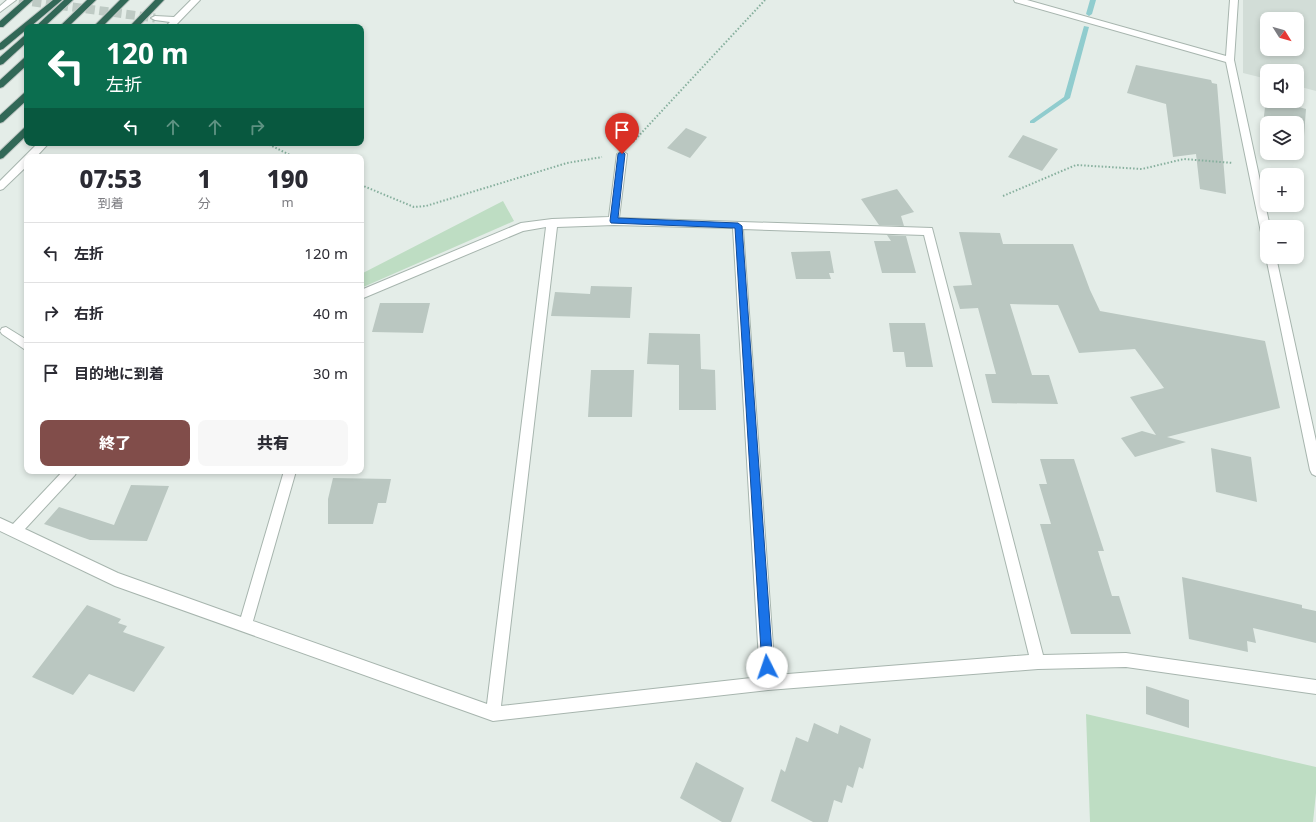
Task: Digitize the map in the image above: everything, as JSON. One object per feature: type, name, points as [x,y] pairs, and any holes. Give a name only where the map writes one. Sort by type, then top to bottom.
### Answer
[{"type":"highway","points":[[0,25],[29,0]]},
{"type":"highway","points":[[28,24],[58,0]]},
{"type":"highway","points":[[42,24],[69,0]]},
{"type":"highway","points":[[66,24],[92,0]]},
{"type":"highway","points":[[100,24],[125,0]]},
{"type":"highway","points":[[136,24],[159,0]]},
{"type":"highway","points":[[0,47],[24,28]]},
{"type":"highway","points":[[0,62],[24,41]]},
{"type":"highway","points":[[0,85],[24,63]]},
{"type":"highway","points":[[0,120],[24,98]]},
{"type":"highway","points":[[0,156],[24,133]]},
{"type":"street","points":[[0,10],[12,0]]},
{"type":"street","points":[[172,24],[196,0]]},
{"type":"street","points":[[1018,0],[1230,60]]},
{"type":"street","points":[[1234,0],[1230,60],[1263,220]]},
{"type":"street","points":[[155,18],[177,20]]},
{"type":"street","points":[[33,154],[41,146]]},
{"type":"street","points":[[614,221],[622,154]]},
{"type":"street","points":[[0,187],[24,163]]},
{"type":"street","points":[[364,294],[521,227],[552,222],[614,221],[928,231],[1038,662]]},
{"type":"street","points":[[493,714],[552,222]]},
{"type":"street","points":[[738,226],[768,683]]},
{"type":"street","points":[[1272,264],[1316,470]]},
{"type":"street","points":[[6,331],[24,344]]},
{"type":"street","points":[[15,531],[68,474]]},
{"type":"street","points":[[245,626],[289,474]]},
{"type":"street","points":[[0,524],[115,579],[493,714],[768,683],[1038,662],[1126,660],[1316,687]]},
{"type":"path","points":[[364,186],[414,207],[426,206],[566,164],[622,154],[765,0]]},
{"type":"path","points":[[272,146],[288,154]]},
{"type":"path","points":[[1003,196],[1076,165],[1142,169],[1184,159],[1252,165]]},
{"type":"shaded area","points":[[1243,0],[1316,0],[1316,91],[1304,88],[1304,64],[1260,64],[1260,77],[1243,73]]},
{"type":"green space","points":[[503,201],[514,221],[364,287],[364,272]]},
{"type":"green space","points":[[1086,714],[1316,767],[1316,793],[1313,822],[1090,822]]},
{"type":"building","points":[[1136,65],[1211,80],[1212,83],[1217,84],[1226,194],[1200,189],[1196,154],[1173,157],[1166,104],[1127,93]]},
{"type":"building","points":[[1265,108],[1306,109],[1304,136],[1304,116],[1264,116]]},
{"type":"building","points":[[686,128],[707,137],[690,158],[667,148]]},
{"type":"building","points":[[1023,135],[1058,149],[1042,171],[1008,157]]},
{"type":"building","points":[[897,189],[914,212],[901,216],[904,226],[879,225],[861,199]]},
{"type":"building","points":[[959,232],[1000,233],[1003,244],[1073,244],[1090,290],[1100,311],[1265,341],[1280,408],[1167,437],[1186,442],[1135,457],[1121,438],[1142,431],[1156,435],[1130,397],[1164,388],[1135,349],[1079,353],[1058,305],[1010,304],[1032,375],[1049,375],[1058,404],[992,403],[985,374],[996,374],[978,308],[960,309],[953,286],[972,285]]},
{"type":"building","points":[[887,235],[906,236],[916,273],[882,273],[874,241],[891,241]]},
{"type":"building","points":[[830,251],[834,273],[829,273],[831,279],[796,279],[791,252]]},
{"type":"building","points":[[591,286],[632,287],[630,318],[551,316],[555,292],[590,294]]},
{"type":"building","points":[[380,303],[430,303],[423,333],[372,332]]},
{"type":"building","points":[[889,323],[925,323],[933,367],[906,367],[904,352],[893,352]]},
{"type":"building","points":[[649,333],[700,334],[701,369],[715,370],[716,410],[679,410],[679,365],[647,364]]},
{"type":"building","points":[[591,370],[634,370],[632,417],[588,417]]},
{"type":"building","points":[[1211,448],[1251,457],[1257,502],[1216,492]]},
{"type":"building","points":[[1040,459],[1074,459],[1104,551],[1098,551],[1112,596],[1119,596],[1131,634],[1071,634],[1040,524],[1051,524],[1039,484],[1047,484]]},
{"type":"building","points":[[333,478],[391,479],[386,503],[378,503],[373,524],[328,524],[328,499]]},
{"type":"building","points":[[131,485],[169,486],[147,541],[90,540],[44,524],[59,507],[114,525]]},
{"type":"building","points":[[1182,577],[1302,605],[1302,608],[1316,611],[1316,643],[1253,628],[1256,643],[1247,641],[1248,652],[1189,639]]},
{"type":"building","points":[[87,605],[121,619],[118,623],[127,626],[123,632],[165,647],[134,692],[89,674],[73,695],[32,677]]},
{"type":"building","points":[[1146,686],[1189,700],[1189,728],[1146,714]]},
{"type":"building","points":[[814,723],[838,734],[840,725],[871,739],[863,769],[859,767],[853,788],[847,785],[842,803],[834,800],[828,822],[813,822],[771,801],[781,769],[785,772],[796,737],[808,742]]},
{"type":"building","points":[[696,762],[744,788],[731,822],[722,822],[680,798]]},
{"type":"waterway","points":[[1089,14],[1093,0]]},
{"type":"waterway","points":[[1032,122],[1067,98],[1086,27]]},
{"type":"tunnel","points":[[19,0],[155,18]]},
{"type":"route","points":[[622,154],[614,221],[738,226],[767,667]]}]
